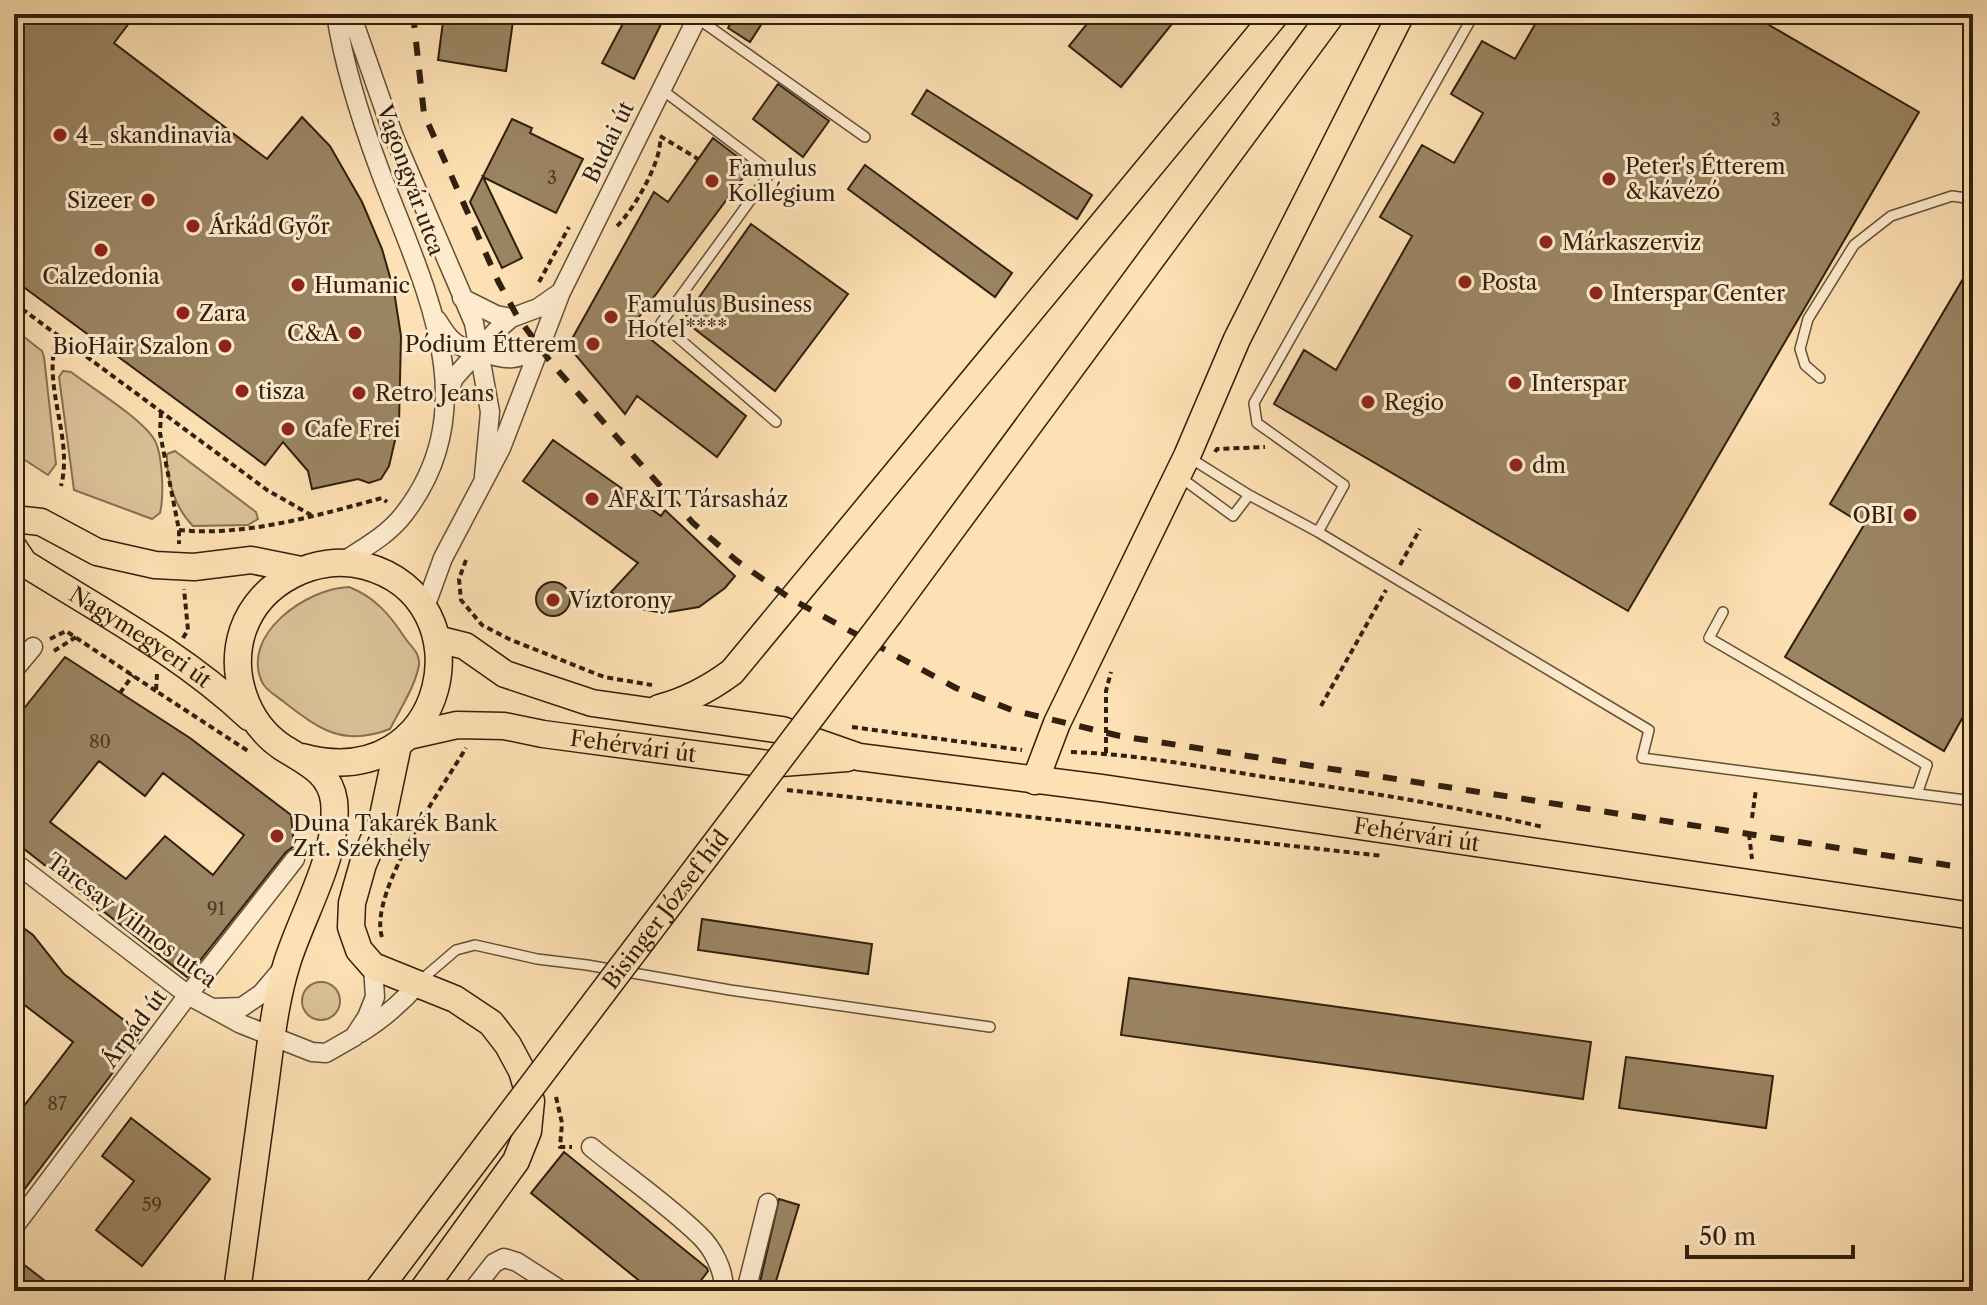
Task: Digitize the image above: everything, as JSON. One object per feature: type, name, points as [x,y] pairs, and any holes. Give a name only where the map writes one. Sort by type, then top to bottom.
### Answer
[{"type":"main road","points":[[656,698],[681,703],[703,693],[732,672],[1276,14]]},
{"type":"main road","name":"Bisinger József híd","points":[[377,1291],[890,613],[1332,14]]},
{"type":"main road","points":[[1035,781],[1057,723],[1190,466],[1237,339],[1401,14]]},
{"type":"main road","points":[[14,519],[41,522],[97,552],[155,565],[194,567],[251,560],[301,570]]},
{"type":"main road","name":"Nagymegyeri út","points":[[14,548],[24,563],[156,642],[214,685],[265,733]]},
{"type":"main road","points":[[237,1291],[272,1038],[286,963],[327,858],[334,800],[325,776],[265,733],[249,710],[240,683],[238,656],[244,628],[257,604],[277,584],[301,570],[321,564],[342,562],[366,566],[389,576],[409,591],[424,610],[437,639],[440,660],[432,701],[422,720],[403,740],[362,761],[342,764],[302,757]]},
{"type":"main road","name":"Fehérvári út","points":[[437,639],[465,646],[505,674],[592,703],[656,698],[782,730],[859,757],[1101,788],[1973,916]]},
{"type":"main road","name":"Fehérvári út","points":[[403,740],[457,725],[472,724],[768,764],[859,757]]},
{"type":"main road","points":[[403,740],[382,821],[363,864],[352,903],[351,927],[359,950],[373,966],[455,999],[491,1023],[522,1071],[531,1101],[528,1131],[516,1161],[422,1291]]},
{"type":"street","name":"Vagongyár utca","points":[[336,14],[348,75],[379,169],[433,312],[443,362],[446,399]]},
{"type":"street","name":"Vagongyár utca","points":[[351,14],[394,137],[474,323],[480,350]]},
{"type":"street","name":"Budai út","points":[[424,610],[438,570],[498,456],[561,292],[698,16]]},
{"type":"street","points":[[342,562],[382,537],[403,515],[427,476],[442,438],[446,399],[454,378],[511,318],[538,308],[561,292]]},
{"type":"street","points":[[462,298],[482,309],[511,318]]},
{"type":"street","points":[[433,312],[450,339],[466,349],[480,350],[502,360],[541,349]]},
{"type":"street","name":"Budai út","points":[[480,350],[490,412],[484,478]]},
{"type":"street","points":[[14,670],[33,647]]},
{"type":"street","name":"Árpád út","points":[[14,1227],[188,995],[295,859]]},
{"type":"street","name":"Tarcsay Vilmos utca","points":[[14,862],[188,995],[272,1038],[312,1052],[326,1053],[381,1020],[403,1002],[419,983]]},
{"type":"street","points":[[210,1008],[242,1007],[261,994],[286,963]]},
{"type":"street","points":[[354,1037],[375,997],[373,966]]},
{"type":"street","points":[[591,1147],[701,1236],[718,1262],[724,1289]]},
{"type":"street","points":[[746,1291],[768,1203]]},
{"type":"street","points":[[472,1291],[494,1263],[504,1258],[517,1262],[562,1291]]},
{"type":"lane","points":[[1318,532],[1344,485],[1257,423],[1254,403],[1474,14]]},
{"type":"lane","points":[[698,16],[865,137]]},
{"type":"lane","points":[[661,89],[771,172],[661,323],[776,422]]},
{"type":"lane","points":[[1820,378],[1805,365],[1800,349],[1808,319],[1854,245],[1891,216],[1952,196],[1973,199]]},
{"type":"lane","points":[[1190,466],[1233,516],[1249,495]]},
{"type":"lane","points":[[1190,466],[1318,532],[1649,730],[1642,758],[1973,801]]},
{"type":"lane","points":[[1723,612],[1709,638],[1927,765],[1917,794]]},
{"type":"lane","points":[[419,983],[456,950],[475,945],[537,959],[730,990],[990,1027]]},
{"type":"path","points":[[660,136],[698,159]]},
{"type":"path","points":[[14,303],[267,490],[311,515]]},
{"type":"path","points":[[58,335],[53,366],[65,453],[61,486]]},
{"type":"path","points":[[161,412],[160,433],[179,530],[198,532],[267,525],[382,498],[403,515]]},
{"type":"path","points":[[1190,466],[1217,449],[1267,447],[1275,436]]},
{"type":"path","points":[[1321,706],[1420,529]]},
{"type":"path","points":[[466,561],[459,579],[461,600],[482,625],[509,639],[656,698]]},
{"type":"path","points":[[184,589],[188,630]]},
{"type":"path","points":[[66,631],[156,691]]},
{"type":"path","points":[[54,651],[76,637]]},
{"type":"path","points":[[1106,753],[1106,691],[1113,662]]},
{"type":"path","points":[[120,693],[133,675]]},
{"type":"path","points":[[415,831],[468,746],[472,724]]},
{"type":"path","points":[[840,726],[1010,750],[1106,753],[1429,802],[1551,828]]},
{"type":"path","points":[[1752,818],[1759,773]]},
{"type":"path","points":[[775,788],[1386,856]]},
{"type":"path","points":[[1737,858],[1752,860],[1749,834]]},
{"type":"shaded area","points":[[14,329],[42,351],[44,357],[56,464],[48,475],[14,453]]},
{"type":"shaded area","points":[[63,371],[71,372],[116,404],[154,439],[161,465],[162,496],[160,513],[152,519],[74,490],[59,377]]},
{"type":"shaded area","points":[[175,451],[256,512],[258,519],[248,525],[193,526],[181,511],[170,483],[167,454]]},
{"type":"shaded area","points":[[349,587],[381,608],[415,650],[419,660],[407,698],[390,729],[359,736],[333,733],[297,712],[266,688],[258,664],[261,647],[269,631],[282,617],[315,596]]},
{"type":"shaded area","points":[[321,982],[334,988],[340,1001],[334,1014],[321,1020],[308,1014],[302,1001],[308,988]]},
{"type":"building","name":"Árkád Győr","points":[[14,14],[136,14],[114,43],[267,159],[302,117],[330,146],[362,202],[382,249],[394,291],[401,336],[399,423],[389,466],[381,479],[369,483],[358,479],[312,489],[308,471],[283,442],[265,465],[14,280]]},
{"type":"building","points":[[444,14],[514,14],[506,71],[438,60]]},
{"type":"building","points":[[628,14],[666,14],[634,79],[602,63]]},
{"type":"building","points":[[736,14],[768,14],[750,42],[728,28]]},
{"type":"building","points":[[1095,14],[1180,14],[1121,87],[1069,46]]},
{"type":"building","name":"Interspar Center","points":[[1541,14],[1750,14],[1919,112],[1628,611],[1274,404],[1304,350],[1336,370],[1412,236],[1380,217],[1422,145],[1454,163],[1483,113],[1451,94],[1482,41],[1515,59]]},
{"type":"building","points":[[778,84],[829,121],[803,157],[753,119]]},
{"type":"building","points":[[927,90],[1092,195],[1077,219],[912,114]]},
{"type":"building","points":[[512,119],[532,128],[530,133],[583,159],[556,213],[483,177],[522,258],[502,268],[470,202]]},
{"type":"building","name":"Famulus Business Hotel****","points":[[713,138],[751,167],[633,325],[746,416],[717,457],[637,396],[625,414],[568,346],[654,192],[668,202]]},
{"type":"building","points":[[865,165],[1012,273],[995,297],[848,189]]},
{"type":"building","points":[[751,224],[848,294],[775,391],[683,320]]},
{"type":"building","name":"OBI","points":[[1973,262],[1973,699],[1944,751],[1785,657],[1864,525],[1830,504]]},
{"type":"building","points":[[553,440],[661,516],[665,510],[735,576],[725,588],[699,607],[663,613],[636,608],[611,592],[638,563],[523,481]]},
{"type":"building","name":"Víztorony","points":[[553,582],[565,587],[570,599],[565,611],[553,616],[541,611],[536,599],[541,587]]},
{"type":"building","points":[[65,657],[190,738],[291,815],[294,846],[286,852],[187,977],[14,841],[14,721]],"holes":[[[99,761],[145,796],[163,773],[244,835],[213,875],[165,836],[126,879],[50,822]]]},
{"type":"building","points":[[702,919],[872,944],[868,974],[698,950]]},
{"type":"building","points":[[14,921],[33,935],[64,974],[142,1034],[14,1203],[14,1119],[73,1042],[14,997]]},
{"type":"building","points":[[1129,978],[1591,1042],[1583,1099],[1121,1035]]},
{"type":"building","points":[[1626,1057],[1773,1076],[1766,1128],[1619,1108]]},
{"type":"building","points":[[131,1118],[210,1179],[142,1266],[96,1230],[134,1181],[102,1156]]},
{"type":"building","points":[[564,1152],[707,1268],[708,1271],[693,1291],[652,1291],[531,1193]]},
{"type":"building","points":[[779,1199],[799,1205],[773,1291],[758,1291]]},
{"type":"building","points":[[14,1257],[58,1291],[14,1291]]},
{"type":"railway","points":[[413,14],[424,114],[498,281],[517,316],[552,364],[693,523],[737,561],[791,599],[956,688],[1012,710],[1120,736],[1973,869]]},
{"type":"place","name":"4_ skandinavia","points":[[60,135]]},
{"type":"place","name":"Peter's Étterem & kávézó","points":[[1609,179]]},
{"type":"place","name":"Famulus Kollégium","points":[[712,181]]},
{"type":"place","name":"Sizeer","points":[[148,200]]},
{"type":"place","name":"Árkád Győr","points":[[193,226]]},
{"type":"place","name":"Márkaszerviz","points":[[1546,242]]},
{"type":"place","name":"Calzedonia","points":[[101,250]]},
{"type":"place","name":"Posta","points":[[1465,282]]},
{"type":"place","name":"Humanic","points":[[298,285]]},
{"type":"place","name":"Interspar Center","points":[[1596,293]]},
{"type":"place","name":"Zara","points":[[183,313]]},
{"type":"place","name":"Famulus Business Hotel****","points":[[611,317]]},
{"type":"place","name":"C&A","points":[[355,333]]},
{"type":"place","name":"Pódium Étterem","points":[[593,344]]},
{"type":"place","name":"BioHair Szalon","points":[[225,346]]},
{"type":"place","name":"Interspar","points":[[1515,383]]},
{"type":"place","name":"tisza","points":[[242,391]]},
{"type":"place","name":"Retro Jeans","points":[[359,393]]},
{"type":"place","name":"Regio","points":[[1368,402]]},
{"type":"place","name":"Cafe Frei","points":[[288,429]]},
{"type":"place","name":"dm","points":[[1516,465]]},
{"type":"place","name":"AF&IT Társasház","points":[[592,499]]},
{"type":"place","name":"OBI","points":[[1910,515]]},
{"type":"place","name":"Víztorony","points":[[553,600]]},
{"type":"place","name":"Duna Takarék Bank Zrt. Székhely","points":[[277,836]]}]
